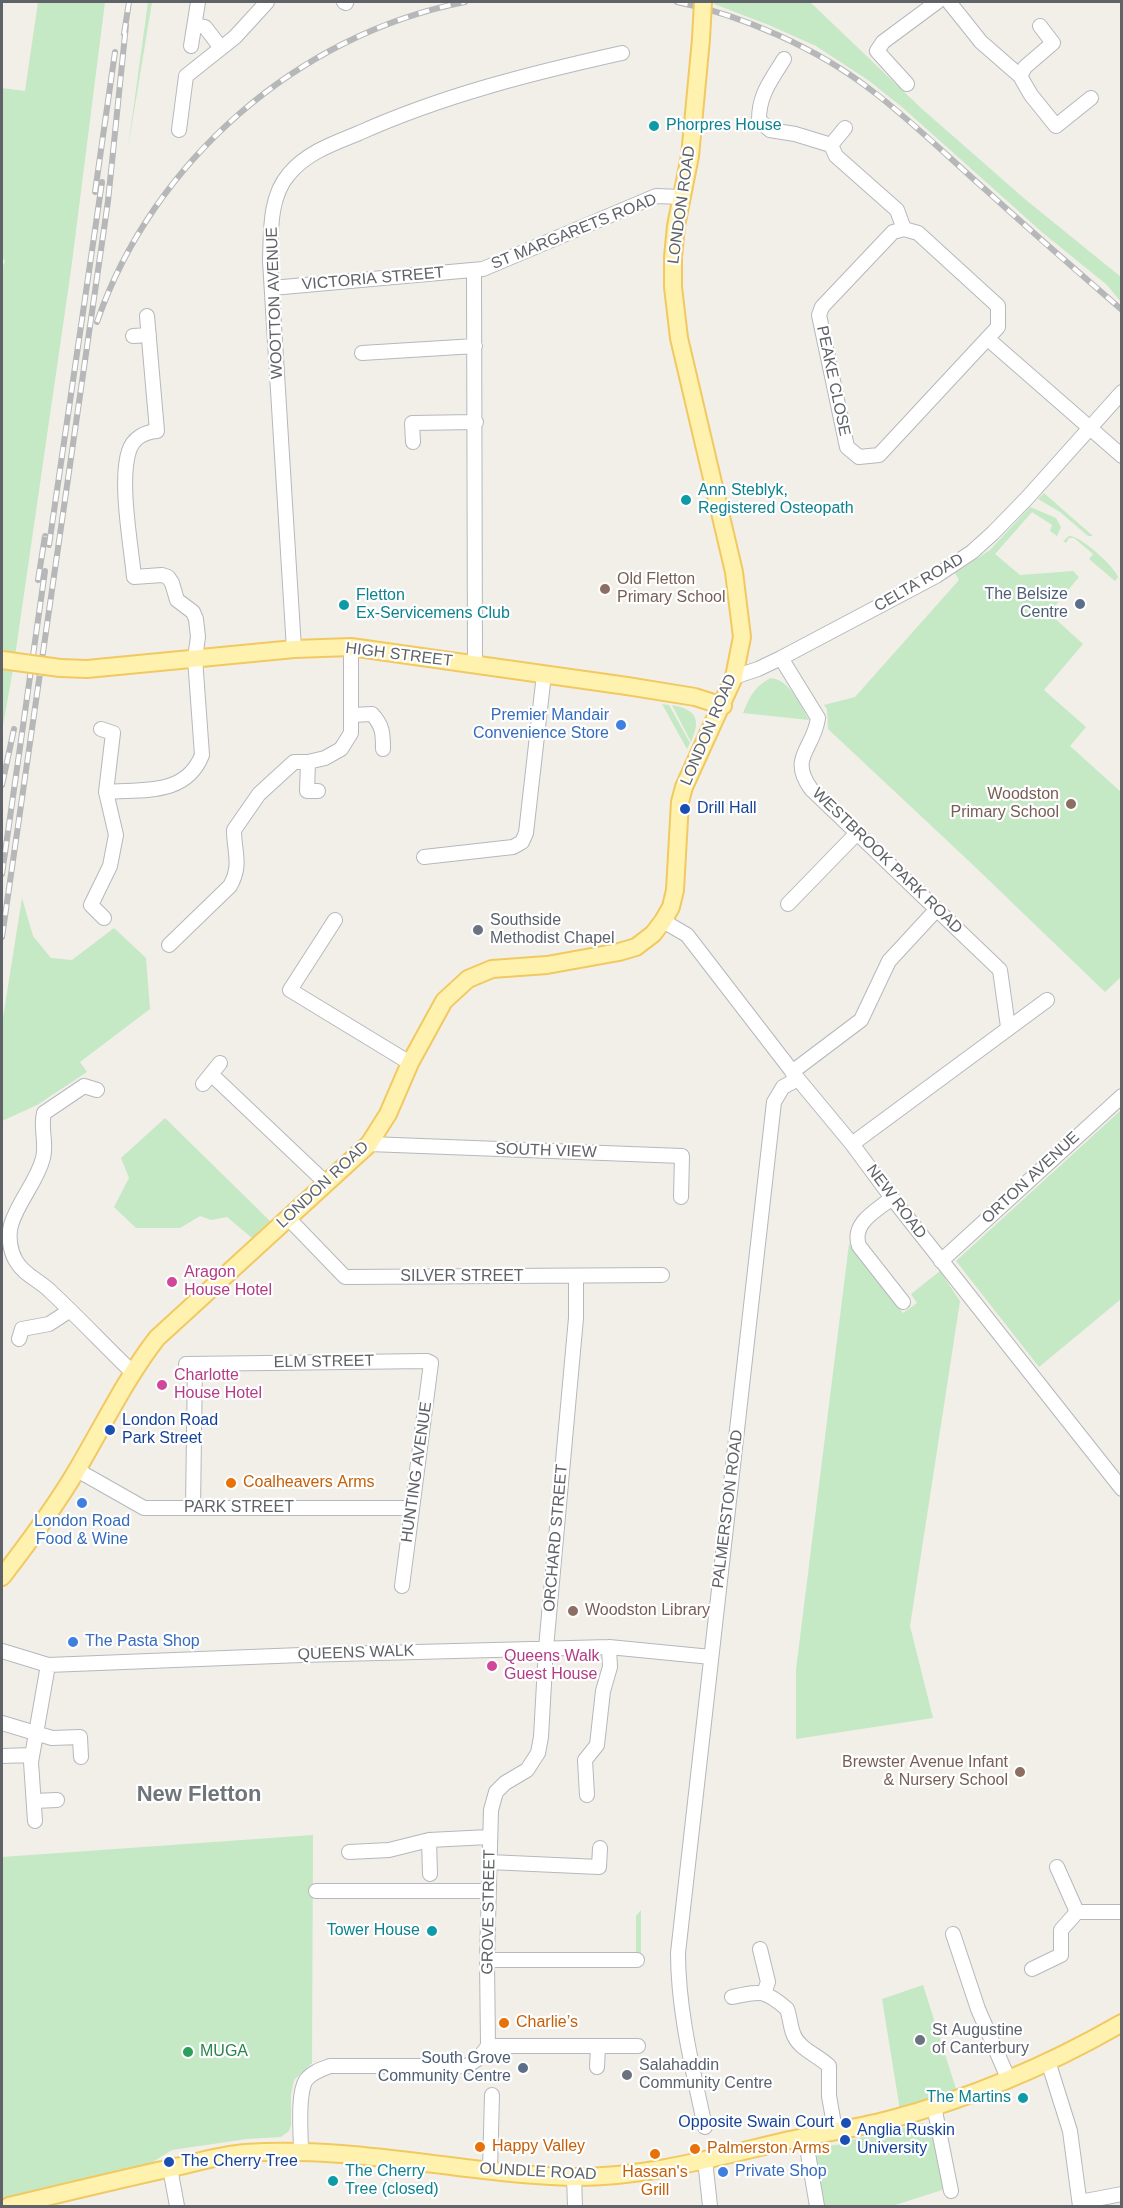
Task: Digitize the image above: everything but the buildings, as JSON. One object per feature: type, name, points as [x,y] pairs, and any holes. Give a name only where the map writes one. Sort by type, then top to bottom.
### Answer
[{"type":"main road","name":"LONDON ROAD","points":[[2,1577],[39,1528],[77,1470],[132,1372],[157,1338],[369,1144],[388,1114],[410,1063],[444,1001],[468,979],[492,969],[547,965],[627,950],[645,942],[663,921],[671,907],[675,890],[682,795],[723,706],[734,677],[742,637],[735,572],[679,338],[673,287],[673,257],[681,197],[690,156],[703,2]]},
{"type":"main road","name":"HIGH STREET","points":[[2,660],[60,668],[87,669],[294,649],[351,647],[695,697],[723,706]]},
{"type":"main road","name":"OUNDLE ROAD","points":[[9,2206],[241,2153],[301,2151],[363,2155],[574,2177],[611,2175],[705,2160],[805,2136],[887,2120],[949,2102],[1048,2061],[1087,2043],[1122,2023]]},
{"type":"street","points":[[191,46],[198,2]]},
{"type":"street","points":[[179,130],[186,76],[235,37],[267,2]]},
{"type":"street","points":[[907,84],[877,51],[883,42],[937,2]]},
{"type":"street","points":[[949,2],[981,42],[1020,76],[1056,126],[1091,98]]},
{"type":"street","points":[[195,24],[205,27],[221,48]]},
{"type":"street","points":[[1020,76],[1025,67],[1053,43],[1040,26]]},
{"type":"street","name":"WOOTTON AVENUE","points":[[294,649],[272,288],[271,232],[278,192],[288,174],[306,158],[399,115],[524,75],[622,53]]},
{"type":"street","points":[[784,59],[761,95],[759,120],[770,130],[795,134],[834,150],[897,210],[904,229]]},
{"type":"street","points":[[834,150],[844,128]]},
{"type":"street","name":"ST MARGARETS ROAD","points":[[475,664],[474,270],[483,269],[656,196],[681,197]]},
{"type":"street","name":"PEAKE CLOSE","points":[[904,229],[918,233],[998,306],[998,327],[879,455],[859,458],[847,447],[819,315],[822,307],[893,232],[904,229]]},
{"type":"street","name":"VICTORIA STREET","points":[[272,288],[474,270]]},
{"type":"street","points":[[106,792],[176,785],[197,767],[202,755],[195,658],[198,637],[196,619],[193,612],[177,600],[168,577],[162,575],[134,577],[126,495],[129,451],[133,443],[147,432],[157,430],[147,316]]},
{"type":"street","points":[[133,336],[149,334]]},
{"type":"street","points":[[988,339],[1122,456]]},
{"type":"street","points":[[362,353],[475,346]]},
{"type":"street","name":"CELTA ROAD","points":[[734,677],[782,658],[936,576],[972,552],[1000,526],[1122,392]]},
{"type":"street","points":[[413,442],[412,423],[476,422]]},
{"type":"street","points":[[169,945],[230,886],[237,875],[234,830],[259,794],[294,762],[325,758],[341,749],[351,733],[351,647]]},
{"type":"street","name":"WESTBROOK PARK ROAD","points":[[782,658],[818,718],[817,727],[803,758],[801,769],[803,777],[811,789],[1000,970],[1008,1027]]},
{"type":"street","points":[[424,857],[513,847],[522,842],[526,833],[544,674]]},
{"type":"street","points":[[352,715],[372,714],[380,722],[383,729],[383,749]]},
{"type":"street","points":[[101,729],[113,733],[106,792],[116,835],[110,866],[91,905],[104,918]]},
{"type":"street","points":[[308,762],[307,790],[318,791]]},
{"type":"street","points":[[788,904],[857,833]]},
{"type":"street","name":"PALMERSTON ROAD","points":[[705,2127],[689,2053],[678,1975],[678,1953],[774,1102],[783,1087],[795,1075],[861,1020],[889,961],[938,909]]},
{"type":"street","points":[[335,920],[290,990],[410,1063]]},
{"type":"street","name":"NEW ROAD","points":[[663,921],[687,935],[1122,1489]]},
{"type":"street","points":[[852,1144],[1047,1000]]},
{"type":"street","points":[[211,1074],[326,1183]]},
{"type":"street","points":[[97,1090],[84,1086],[44,1113],[42,1122],[45,1147],[43,1161],[11,1225],[11,1251],[17,1263],[27,1274],[49,1289],[132,1372]]},
{"type":"street","name":"ORTON AVENUE","points":[[941,1261],[1122,1096]]},
{"type":"street","name":"SOUTH VIEW","points":[[369,1144],[682,1155],[681,1197]]},
{"type":"street","points":[[892,1198],[860,1224],[856,1239],[903,1302]]},
{"type":"street","name":"SILVER STREET","points":[[288,1218],[345,1277],[662,1275]]},
{"type":"street","name":"ORCHARD STREET","points":[[505,1783],[527,1770],[538,1753],[541,1737],[546,1648],[576,1318],[576,1276]]},
{"type":"street","points":[[19,1329],[49,1324],[69,1311]]},
{"type":"street","name":"ELM STREET","points":[[193,1508],[190,1364],[427,1361]]},
{"type":"street","name":"HUNTING AVENUE","points":[[402,1587],[431,1364],[427,1361]]},
{"type":"street","name":"PARK STREET","points":[[77,1470],[144,1508],[412,1508]]},
{"type":"street","points":[[587,1795],[585,1760],[597,1745],[603,1691],[610,1667],[609,1647]]},
{"type":"street","name":"QUEENS WALK","points":[[2,1651],[48,1665],[301,1655],[609,1647],[711,1657]]},
{"type":"street","points":[[35,1821],[32,1755],[48,1665]]},
{"type":"street","points":[[2,1724],[52,1738],[80,1737],[81,1757]]},
{"type":"street","points":[[2,1756],[32,1755]]},
{"type":"street","name":"GROVE STREET","points":[[488,2046],[489,1837],[491,1810],[496,1792],[505,1783]]},
{"type":"street","points":[[34,1801],[57,1800]]},
{"type":"street","points":[[349,1852],[389,1850],[429,1840],[489,1837]]},
{"type":"street","points":[[429,1840],[430,1874]]},
{"type":"street","points":[[599,1867],[600,1848]]},
{"type":"street","points":[[489,1862],[614,1867]]},
{"type":"street","points":[[1057,1867],[1077,1912]]},
{"type":"street","points":[[316,1891],[489,1891]]},
{"type":"street","points":[[1032,1969],[1061,1955],[1061,1930],[1077,1912],[1122,1912]]},
{"type":"street","points":[[953,1934],[978,2009],[1008,2078]]},
{"type":"street","points":[[760,1949],[768,1982],[764,1993]]},
{"type":"street","points":[[487,1960],[637,1960]]},
{"type":"street","points":[[732,1996],[758,1991],[787,2009],[793,2035],[801,2046],[829,2066],[829,2096],[835,2130]]},
{"type":"street","points":[[301,2151],[302,2091],[306,2080],[314,2072],[330,2066],[467,2066],[479,2058],[488,2046],[638,2046]]},
{"type":"street","points":[[597,2046],[597,2067]]},
{"type":"street","points":[[1048,2061],[1070,2131],[1080,2204],[1122,2194]]},
{"type":"street","points":[[490,2170],[492,2095]]},
{"type":"street","points":[[934,2106],[951,2191]]},
{"type":"street","points":[[805,2136],[817,2206]]},
{"type":"street","points":[[705,2160],[710,2206]]},
{"type":"street","points":[[170,2168],[177,2206]]},
{"type":"street","points":[[574,2177],[575,2206]]},
{"type":"green space","points":[[38,2],[105,2],[71,270],[15,656],[2,654],[2,268],[5,261],[2,257],[2,88],[25,91]]},
{"type":"green space","points":[[148,2],[152,2],[128,148]]},
{"type":"green space","points":[[714,2],[810,2],[921,108],[1026,200],[1121,277],[1121,302],[1107,285],[1043,233],[902,107],[868,80],[816,46],[714,4]]},
{"type":"green space","points":[[1044,493],[1093,536],[1088,536],[1060,512],[1038,499]]},
{"type":"green space","points":[[1030,507],[1056,518],[1061,527],[1057,536],[1050,531],[1052,525],[1032,512],[995,554],[1020,575],[1073,571],[1079,577],[1049,613],[1083,644],[1044,690],[1086,727],[1070,746],[1121,792],[1121,977],[1105,992],[828,729],[827,709],[824,705],[855,697],[959,580],[955,573],[990,550]]},
{"type":"green space","points":[[1069,536],[1074,537],[1089,546],[1104,559],[1118,577],[1115,581],[1089,559],[1093,554],[1074,538],[1069,538],[1066,543],[1063,541]]},
{"type":"green space","points":[[2,667],[13,669],[2,731]]},
{"type":"green space","points":[[771,678],[784,683],[789,688],[809,720],[743,713],[754,692]]},
{"type":"green space","points":[[662,704],[669,705],[690,743],[687,749]]},
{"type":"green space","points":[[672,705],[687,710],[695,717],[696,727],[691,742]]},
{"type":"green space","points":[[22,898],[33,936],[51,958],[72,960],[114,928],[146,958],[150,1009],[80,1062],[87,1072],[37,1105],[2,1121],[2,1024]]},
{"type":"green space","points":[[1121,1110],[1121,1299],[1039,1367],[956,1261]]},
{"type":"green space","points":[[165,1118],[270,1221],[252,1238],[227,1217],[211,1220],[200,1216],[180,1228],[136,1228],[114,1207],[129,1178],[121,1158]]},
{"type":"green space","points":[[849,1244],[903,1313],[917,1303],[911,1294],[940,1271],[960,1301],[910,1626],[933,1718],[796,1739],[796,1670]]},
{"type":"green space","points":[[313,1835],[312,2063],[294,2080],[289,2131],[281,2137],[247,2139],[172,2150],[148,2165],[2,2200],[2,1857]]},
{"type":"green space","points":[[641,1910],[641,1959],[636,1958],[636,1916]]},
{"type":"green space","points":[[923,1985],[957,2092],[900,2110],[882,1999]]},
{"type":"green space","points":[[923,2123],[936,2131],[944,2187],[942,2190],[892,2206],[822,2206],[814,2162],[822,2146],[845,2144],[847,2141]]},
{"type":"railway","points":[[124,34],[129,2]]},
{"type":"railway","points":[[97,322],[122,264],[154,209],[194,159],[239,114],[290,75],[345,43],[403,18],[465,2]]},
{"type":"railway","points":[[677,2],[728,15],[753,25],[804,48],[850,75],[901,114],[1122,310]]},
{"type":"railway","points":[[2,937],[108,201],[126,25]]},
{"type":"railway","points":[[95,192],[115,52]]},
{"type":"railway","points":[[49,545],[102,182]]},
{"type":"railway","points":[[38,580],[45,536]]},
{"type":"railway","points":[[2,874],[45,571]]},
{"type":"railway","points":[[2,785],[14,729]]},
{"type":"place","name":"Phorpres House","points":[[654,126]]},
{"type":"place","name":"Ann Steblyk, Registered Osteopath","points":[[686,500]]},
{"type":"place","name":"Old Fletton Primary School","points":[[605,589]]},
{"type":"place","name":"The Belsize Centre","points":[[1080,604]]},
{"type":"place","name":"Fletton Ex-Servicemens Club","points":[[344,605]]},
{"type":"place","name":"Premier Mandair Convenience Store","points":[[621,725]]},
{"type":"place","name":"Woodston Primary School","points":[[1071,804]]},
{"type":"place","name":"Drill Hall","points":[[685,809]]},
{"type":"place","name":"Southside Methodist Chapel","points":[[478,930]]},
{"type":"place","name":"Aragon House Hotel","points":[[172,1282]]},
{"type":"place","name":"Charlotte House Hotel","points":[[162,1385]]},
{"type":"place","name":"London Road Park Street","points":[[110,1430]]},
{"type":"place","name":"Coalheavers Arms","points":[[231,1483]]},
{"type":"place","name":"London Road Food & Wine","points":[[82,1503]]},
{"type":"place","name":"Woodston Library","points":[[573,1611]]},
{"type":"place","name":"The Pasta Shop","points":[[73,1642]]},
{"type":"place","name":"Queens Walk Guest House","points":[[492,1666]]},
{"type":"place","name":"Brewster Avenue Infant & Nursery School","points":[[1020,1772]]},
{"type":"place","name":"Tower House","points":[[432,1931]]},
{"type":"place","name":"Charlie’s","points":[[504,2023]]},
{"type":"place","name":"St Augustine of Canterbury","points":[[920,2040]]},
{"type":"place","name":"MUGA","points":[[188,2052]]},
{"type":"place","name":"South Grove Community Centre","points":[[523,2068]]},
{"type":"place","name":"Salahaddin Community Centre","points":[[627,2075]]},
{"type":"place","name":"The Martins","points":[[1023,2098]]},
{"type":"place","name":"Opposite Swain Court","points":[[846,2123]]},
{"type":"place","name":"Anglia Ruskin University","points":[[845,2140]]},
{"type":"place","name":"Happy Valley","points":[[480,2147]]},
{"type":"place","name":"Palmerston Arms","points":[[695,2149]]},
{"type":"place","name":"Hassan's Grill","points":[[655,2154]]},
{"type":"place","name":"The Cherry Tree","points":[[169,2162]]},
{"type":"place","name":"Private Shop","points":[[723,2172]]},
{"type":"place","name":"The Cherry Tree (closed)","points":[[333,2181]]},
{"type":"district","name":"New Fletton","points":[[199,1795]]}]
